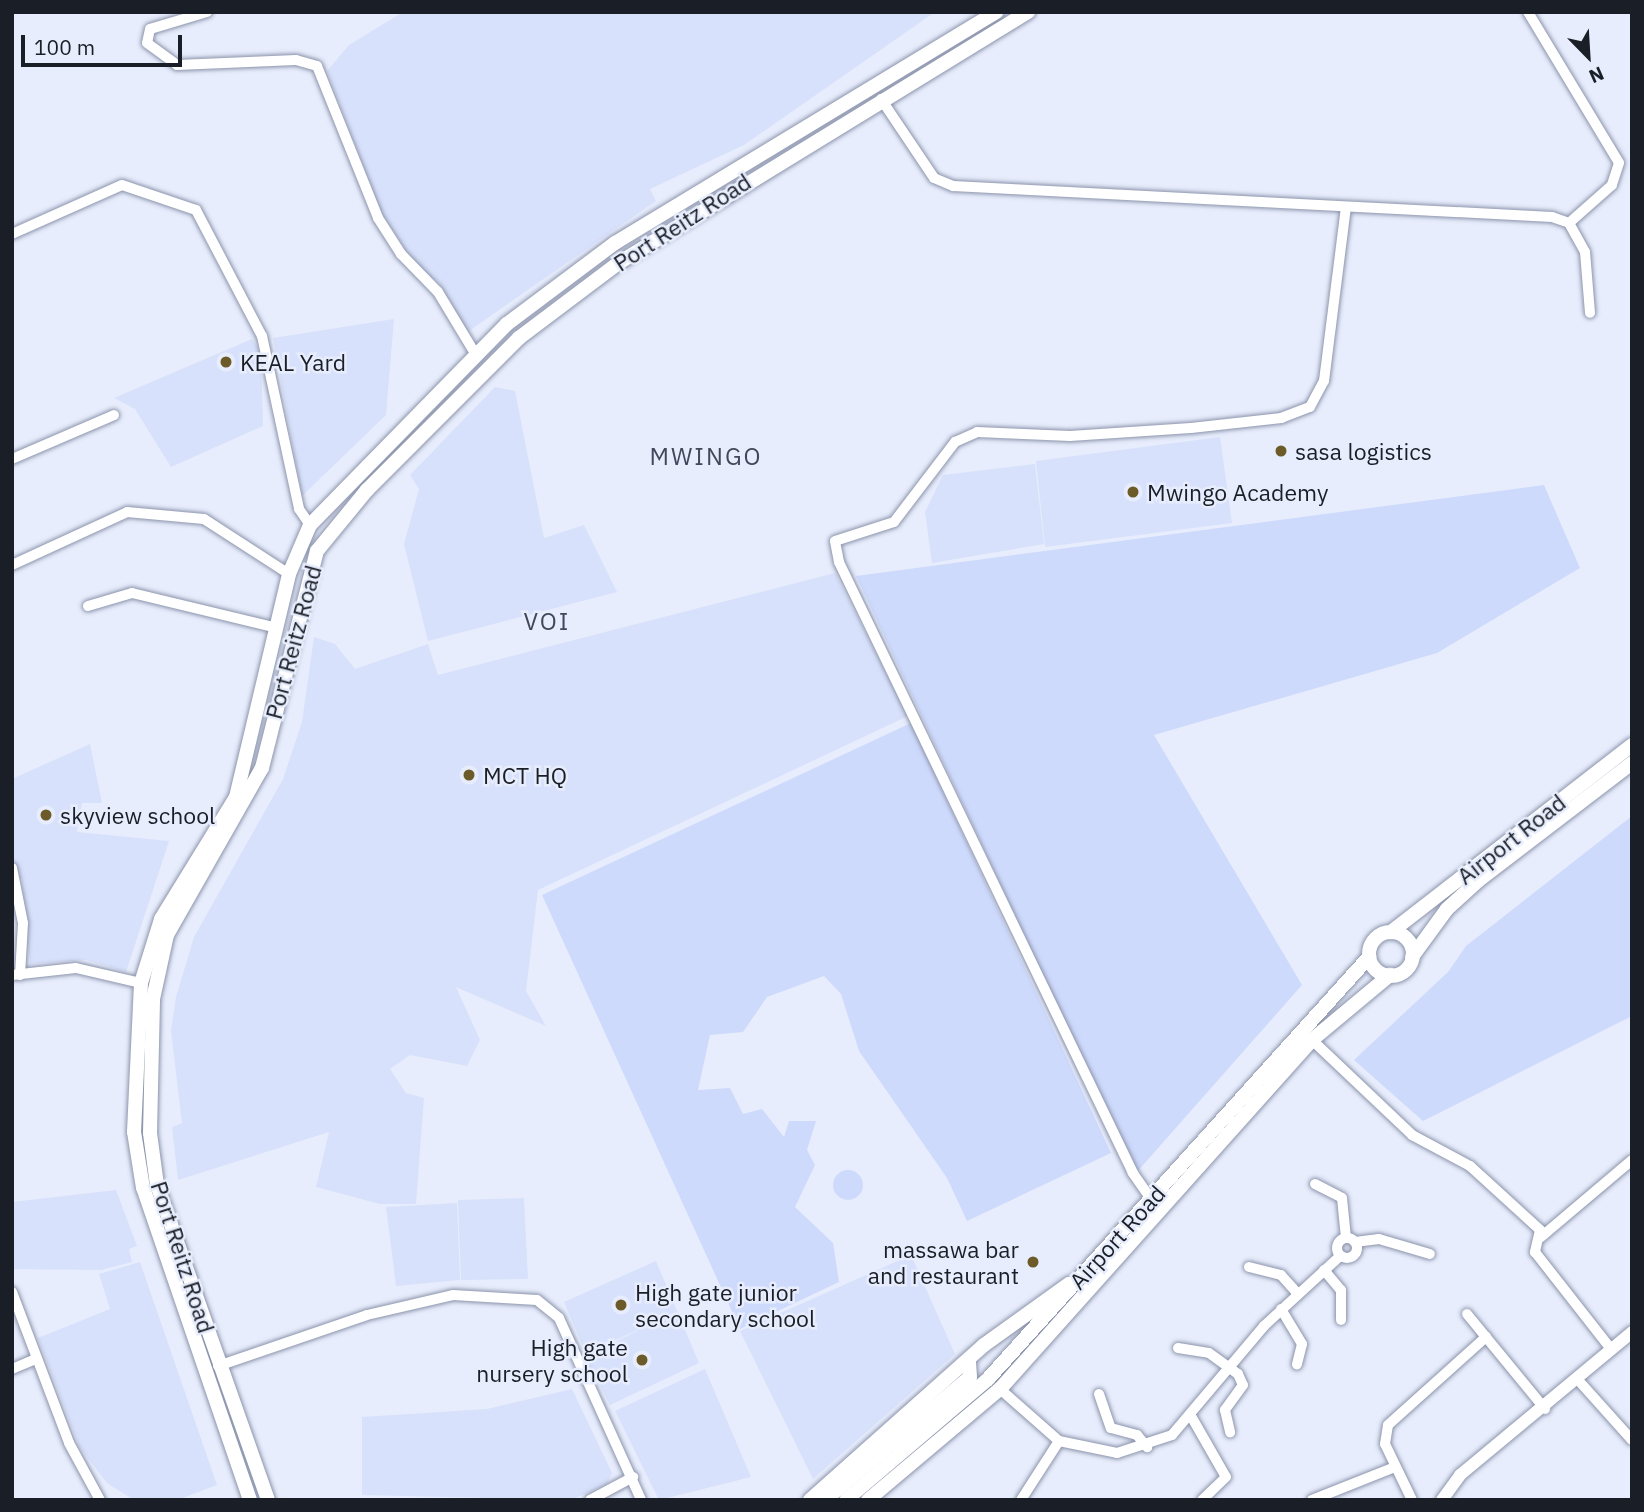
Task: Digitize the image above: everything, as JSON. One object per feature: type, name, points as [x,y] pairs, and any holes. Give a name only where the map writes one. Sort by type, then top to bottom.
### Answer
[{"type":"main road","points":[[250,1500],[142,1188],[134,1132],[141,984],[161,919],[236,797],[289,574],[310,525],[476,355],[615,243],[997,12]]},
{"type":"main road","name":"Port Reitz Road","points":[[268,1500],[218,1366],[157,1185],[149,1133],[153,999],[167,935],[262,768],[317,551],[367,490],[519,338],[631,254],[881,99],[1028,12]]},
{"type":"main road","name":"Airport Road","points":[[1391,932],[1632,745]]},
{"type":"main road","name":"Airport Road","points":[[1412,957],[1447,909],[1479,880],[1632,764]]},
{"type":"main road","points":[[1391,932],[1408,940],[1412,957],[1407,968],[1390,975],[1374,968],[1369,957],[1375,939],[1391,932]]},
{"type":"main road","name":"Airport Road","points":[[846,1500],[988,1379],[1369,957]]},
{"type":"main road","name":"Airport Road","points":[[867,1500],[1000,1389],[1312,1040],[1390,975]]},
{"type":"main road","points":[[810,1500],[1033,1306],[1083,1275]]},
{"type":"main road","points":[[825,1500],[970,1377],[969,1362]]},
{"type":"street","points":[[207,12],[150,29],[146,43],[177,65],[296,60],[317,66],[378,218],[401,254],[438,292],[476,355]]},
{"type":"street","points":[[1528,12],[1619,163],[1612,185],[1569,223]]},
{"type":"street","points":[[881,99],[934,178],[953,186],[1346,208],[1533,214],[1569,223],[1585,252],[1590,313]]},
{"type":"street","points":[[12,234],[122,185],[196,210],[262,336],[299,509],[310,525]]},
{"type":"street","points":[[1151,1199],[857,599],[835,541],[894,522],[955,442],[977,432],[1070,436],[1191,428],[1281,418],[1311,407],[1324,381],[1346,208]]},
{"type":"street","points":[[12,459],[114,415]]},
{"type":"street","points":[[12,565],[127,512],[204,519],[289,574]]},
{"type":"street","points":[[88,606],[132,593],[278,628]]},
{"type":"street","points":[[12,868],[23,923],[16,975],[76,968],[141,984]]},
{"type":"street","points":[[1312,1040],[1412,1135],[1480,1175],[1541,1237]]},
{"type":"street","points":[[1611,1349],[1535,1252],[1541,1237],[1632,1160]]},
{"type":"street","points":[[1000,1389],[1059,1441],[1104,1454],[1147,1447],[1191,1416],[1231,1364],[1297,1293],[1340,1256],[1354,1256],[1342,1198],[1315,1184]]},
{"type":"street","points":[[1340,1256],[1338,1243],[1378,1239],[1430,1254]]},
{"type":"street","points":[[1249,1267],[1281,1275],[1297,1293]]},
{"type":"street","points":[[1324,1270],[1341,1290],[1340,1320]]},
{"type":"street","points":[[12,1292],[36,1359],[100,1500]]},
{"type":"street","points":[[218,1366],[355,1319],[453,1295],[537,1300],[559,1318],[633,1477],[641,1500]]},
{"type":"street","points":[[1282,1308],[1302,1343],[1297,1364]]},
{"type":"street","points":[[1467,1314],[1545,1409]]},
{"type":"street","points":[[1442,1500],[1460,1475],[1579,1381],[1632,1332]]},
{"type":"street","points":[[1412,1500],[1383,1438],[1388,1425],[1486,1337]]},
{"type":"street","points":[[1178,1348],[1231,1364],[1243,1385],[1226,1403],[1230,1432]]},
{"type":"street","points":[[12,1370],[36,1359]]},
{"type":"street","points":[[1579,1381],[1632,1440]]},
{"type":"street","points":[[1098,1394],[1111,1428],[1137,1434],[1147,1447]]},
{"type":"street","points":[[1191,1416],[1226,1477],[1202,1500]]},
{"type":"street","points":[[1021,1500],[1059,1441]]},
{"type":"street","points":[[1312,1500],[1395,1467]]},
{"type":"street","points":[[590,1500],[633,1477]]},
{"type":"shaded area","points":[[403,12],[935,12],[744,145],[650,189],[656,201],[466,333],[440,284],[414,262],[382,214],[327,71],[349,45]]},
{"type":"shaded area","points":[[394,319],[386,415],[302,496],[273,338]]},
{"type":"shaded area","points":[[252,339],[261,353],[263,426],[171,467],[135,409],[114,398]]},
{"type":"shaded area","points":[[495,387],[515,391],[544,538],[584,525],[617,592],[428,641],[404,544],[419,489],[410,475]]},
{"type":"shaded area","name":"Mwingo Academy","points":[[1220,437],[1232,523],[1045,547],[1036,461]]},
{"type":"shaded area","points":[[1035,464],[1044,544],[932,563],[925,512],[943,475]]},
{"type":"shaded area","points":[[1544,485],[1580,568],[1437,653],[1154,735],[1302,985],[1136,1173],[856,576]]},
{"type":"shaded area","points":[[835,573],[908,716],[538,890],[526,991],[546,1026],[456,987],[480,1040],[467,1066],[410,1055],[390,1069],[406,1093],[424,1098],[416,1204],[380,1204],[316,1187],[329,1132],[178,1180],[172,1127],[182,1123],[171,1031],[176,997],[194,937],[283,779],[302,722],[314,637],[335,644],[355,669],[428,644],[438,675]]},
{"type":"shaded area","points":[[911,723],[1111,1153],[967,1221],[947,1178],[859,1051],[841,994],[824,976],[767,997],[743,1032],[710,1035],[698,1090],[730,1088],[743,1114],[762,1109],[784,1137],[789,1121],[816,1121],[807,1150],[815,1165],[795,1207],[833,1243],[839,1282],[740,1329],[542,895]]},
{"type":"shaded area","points":[[90,744],[102,803],[82,803],[77,832],[169,841],[126,972],[86,960],[30,964],[22,879],[12,880],[12,779]]},
{"type":"shaded area","points":[[1632,816],[1632,1016],[1423,1121],[1354,1060],[1448,972],[1466,946]]},
{"type":"shaded area","points":[[848,1170],[859,1174],[863,1185],[859,1196],[848,1200],[837,1196],[833,1185],[837,1174]]},
{"type":"shaded area","points":[[116,1190],[137,1246],[129,1249],[132,1262],[101,1270],[12,1269],[12,1202]]},
{"type":"shaded area","points":[[524,1198],[528,1279],[461,1280],[458,1200]]},
{"type":"shaded area","points":[[457,1203],[460,1280],[396,1286],[386,1207]]},
{"type":"shaded area","points":[[911,1255],[955,1354],[813,1479],[740,1331]]},
{"type":"shaded area","points":[[656,1261],[699,1363],[610,1405],[585,1357],[656,1321],[586,1354],[564,1302]]},
{"type":"shaded area","points":[[140,1262],[217,1485],[177,1500],[134,1500],[107,1483],[80,1448],[38,1338],[110,1309],[99,1274]]},
{"type":"shaded area","points":[[705,1369],[751,1477],[659,1500],[615,1411]]},
{"type":"shaded area","points":[[572,1389],[612,1473],[607,1484],[571,1500],[362,1495],[362,1417],[487,1409]]},
{"type":"place","name":"KEAL Yard","points":[[226,362]]},
{"type":"place","name":"sasa logistics","points":[[1281,451]]},
{"type":"place","name":"Mwingo Academy","points":[[1133,492]]},
{"type":"place","name":"MCT HQ","points":[[469,775]]},
{"type":"place","name":"skyview school","points":[[46,815]]},
{"type":"place","name":"massawa bar and restaurant","points":[[1033,1262]]},
{"type":"place","name":"High gate junior secondary school","points":[[621,1305]]},
{"type":"place","name":"High gate nursery school","points":[[642,1360]]},
{"type":"district","name":"MWINGO","points":[[706,457]]},
{"type":"district","name":"VOI","points":[[547,622]]}]
